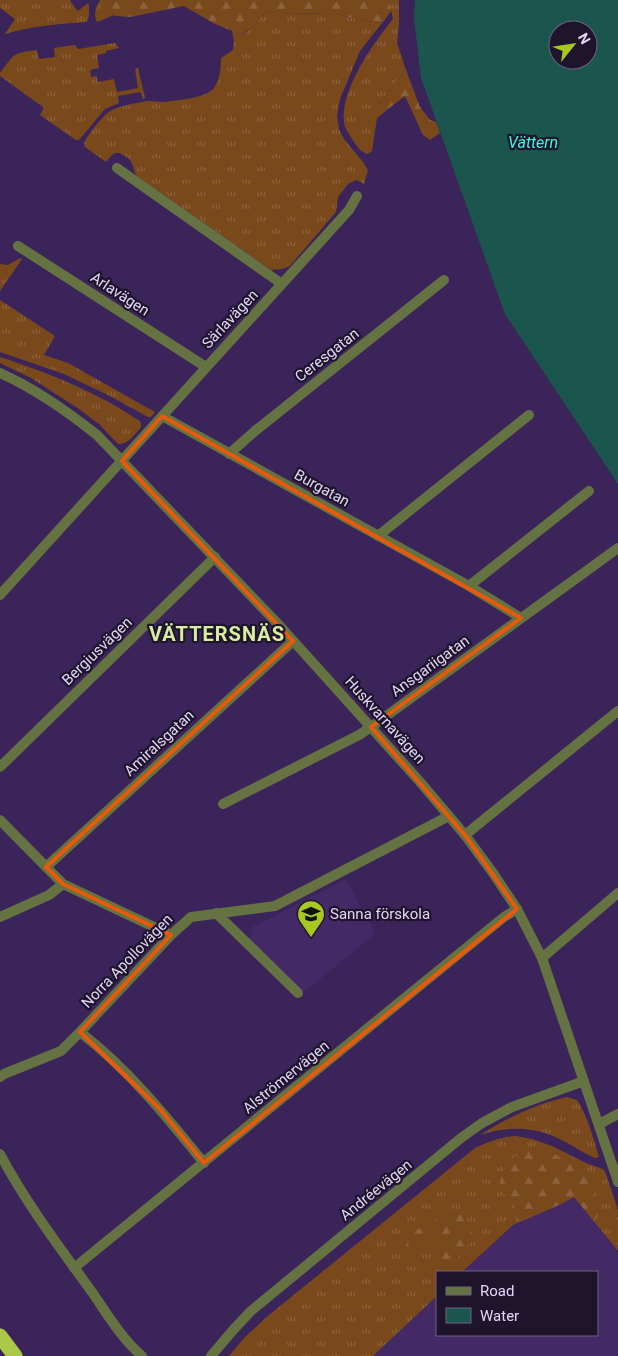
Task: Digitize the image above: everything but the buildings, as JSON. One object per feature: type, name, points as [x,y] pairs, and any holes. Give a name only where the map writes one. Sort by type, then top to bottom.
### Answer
[{"type":"highway","points":[[0,1336],[15,1356]]},
{"type":"street","points":[[117,168],[282,284]]},
{"type":"street","name":"Särlavägen","points":[[0,595],[349,210],[357,196]]},
{"type":"street","name":"Arlavägen","points":[[18,246],[206,367]]},
{"type":"street","name":"Ceresgatan","points":[[229,454],[255,431],[444,280]]},
{"type":"street","name":"Huskvarnavägen","points":[[0,373],[38,393],[69,413],[97,435],[293,640],[465,835],[517,910],[542,958],[618,1182]]},
{"type":"street","points":[[378,536],[528,415]]},
{"type":"street","name":"Burgatan","points":[[162,416],[469,586],[521,618]]},
{"type":"street","points":[[469,586],[589,491]]},
{"type":"street","name":"Ansgariigatan","points":[[223,804],[359,735],[618,548]]},
{"type":"street","name":"Bergiusvägen","points":[[0,767],[215,557]]},
{"type":"street","name":"Amiralsgatan","points":[[46,867],[293,640]]},
{"type":"street","points":[[465,835],[618,711]]},
{"type":"street","name":"Norra Apollovägen","points":[[0,1077],[61,1051],[171,935],[191,917],[275,906],[449,816]]},
{"type":"street","points":[[0,820],[63,884],[171,935]]},
{"type":"street","points":[[0,916],[49,895],[63,884]]},
{"type":"street","points":[[542,958],[618,893]]},
{"type":"street","name":"Alströmervägen","points":[[74,1268],[504,917],[517,910]]},
{"type":"street","points":[[216,913],[298,993]]},
{"type":"street","points":[[80,1032],[101,1048],[160,1109],[204,1163]]},
{"type":"street","name":"Andréevägen","points":[[211,1356],[251,1311],[461,1138],[482,1123],[512,1107],[584,1082]]},
{"type":"street","points":[[599,1124],[618,1114]]},
{"type":"street","points":[[0,1154],[35,1211],[74,1268],[120,1331],[142,1356]]},
{"type":"highlighted area","points":[[162,416],[521,618],[371,727],[465,835],[517,909],[204,1163],[160,1109],[80,1032],[171,935],[63,884],[46,867],[293,641],[122,461]]},
{"type":"shaded area","name":"Sanna förskola","points":[[346,879],[375,934],[304,992],[250,941],[253,927]]},
{"type":"shaded area","points":[[575,1197],[618,1252],[618,1356],[373,1356],[436,1297],[436,1336],[598,1336],[598,1271],[463,1271],[513,1225]]},
{"type":"green space","points":[[0,0],[71,0],[78,11],[88,3],[89,15],[87,22],[35,27],[5,34],[15,19],[0,8]]},
{"type":"green space","points":[[100,0],[114,0],[109,10],[114,15],[97,22],[95,16]]},
{"type":"green space","points":[[114,0],[389,0],[392,10],[386,18],[378,23],[334,14],[265,12],[242,35],[215,24],[184,6],[130,17],[115,16],[109,10]]},
{"type":"green space","points":[[389,0],[399,0],[397,43],[406,70],[380,102],[388,109],[377,118],[372,151],[368,154],[359,148],[347,130],[344,124],[344,109],[347,96],[360,67],[393,19]]},
{"type":"green space","points":[[265,12],[334,14],[378,23],[386,18],[360,51],[340,99],[337,115],[339,129],[344,139],[368,170],[364,184],[356,180],[348,184],[338,197],[336,212],[290,266],[271,270],[137,176],[130,160],[126,156],[115,153],[106,162],[85,147],[84,143],[97,124],[114,109],[148,101],[163,102],[190,98],[210,92],[218,81],[221,58],[233,50],[232,31],[243,35]]},
{"type":"green space","points":[[115,43],[119,48],[97,55],[99,68],[90,70],[91,77],[97,76],[98,82],[114,79],[117,92],[138,88],[135,69],[138,68],[145,98],[143,99],[141,92],[118,96],[119,103],[105,109],[79,140],[76,140],[40,115],[43,107],[0,76],[0,73],[9,61],[19,53],[37,50],[39,59],[55,57],[54,48],[75,45],[78,49]]},
{"type":"green space","points":[[406,70],[420,107],[430,120],[436,122],[440,133],[430,140],[423,135],[405,96],[388,109],[380,102]]},
{"type":"green space","points":[[20,258],[22,259],[0,291],[0,264],[8,265]]},
{"type":"green space","points":[[0,300],[55,336],[44,355],[68,363],[155,412],[151,417],[148,417],[64,374],[0,352]]},
{"type":"green space","points":[[0,357],[55,377],[91,393],[141,422],[141,427],[128,441],[118,444],[99,424],[79,409],[31,378],[0,363]]},
{"type":"green space","points":[[567,1097],[577,1100],[581,1107],[590,1127],[599,1157],[595,1158],[559,1138],[535,1130],[507,1129],[480,1135],[522,1112]]},
{"type":"green space","points":[[516,1136],[532,1139],[604,1170],[618,1210],[618,1251],[574,1197],[513,1225],[463,1271],[436,1271],[436,1297],[373,1356],[229,1356],[245,1337],[269,1315],[475,1148],[505,1137]]},
{"type":"green space","points":[[531,1148],[546,1150],[587,1171],[593,1182],[596,1199],[601,1209],[597,1218],[593,1220],[574,1197],[517,1223],[515,1207],[499,1185],[506,1163]]},
{"type":"green space","points":[[456,1212],[462,1215],[474,1237],[451,1268],[439,1271],[436,1268],[438,1253],[435,1240],[428,1239],[410,1258],[408,1258],[406,1252],[411,1232],[442,1216]]},
{"type":"water","name":"Vättern","points":[[415,0],[618,0],[618,484],[505,314],[421,78],[414,18]]},
{"type":"place","name":"Sanna förskola","points":[[311,938]]},
{"type":"district","name":"VÄTTERSNÄS","points":[[217,634]]}]
